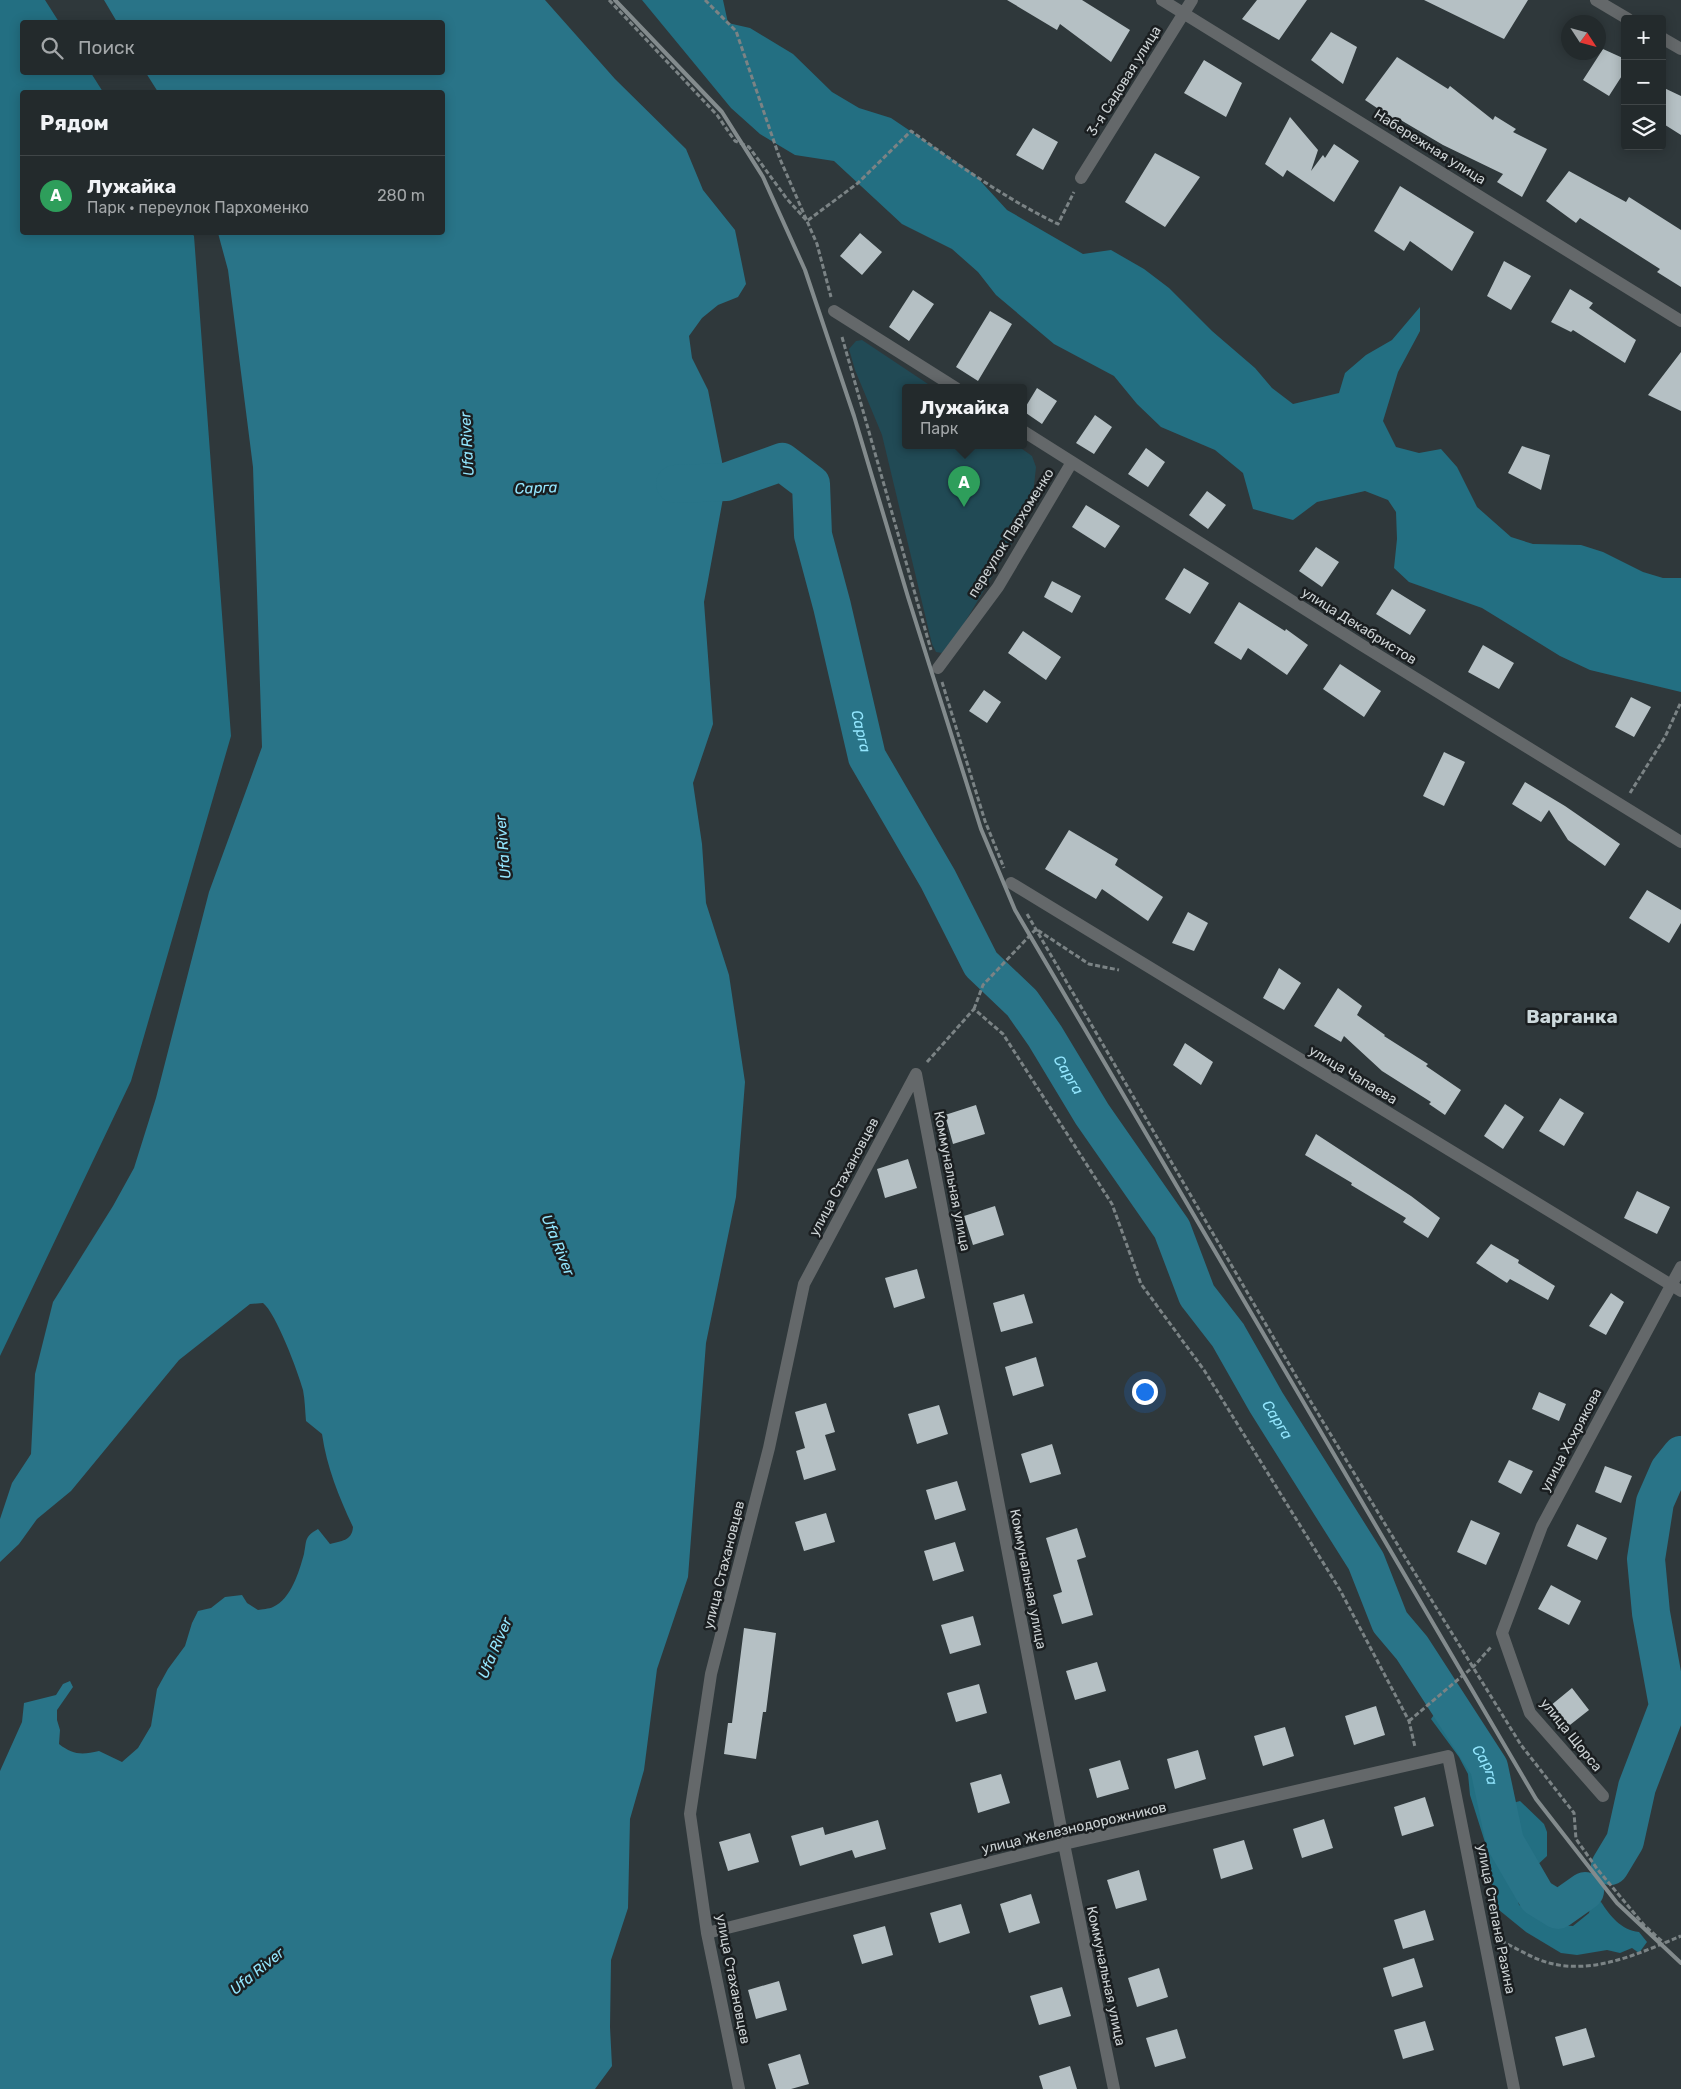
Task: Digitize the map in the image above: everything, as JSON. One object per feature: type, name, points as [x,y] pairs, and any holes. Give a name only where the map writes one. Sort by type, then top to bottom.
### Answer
[{"type":"street","name":"Набережная улица","points":[[1162,0],[1681,321]]},
{"type":"street","name":"3-я Садовая улица","points":[[1081,178],[1192,0]]},
{"type":"street","points":[[1596,0],[1621,15]]},
{"type":"street","points":[[1666,40],[1681,49]]},
{"type":"street","points":[[834,311],[950,384]]},
{"type":"street","name":"улица Декабристов","points":[[1027,434],[1368,650],[1681,842]]},
{"type":"street","name":"переулок Пархоменко","points":[[938,668],[998,587],[1072,462]]},
{"type":"street","name":"улица Чапаева","points":[[1011,883],[1676,1288]]},
{"type":"street","name":"Коммунальная улица","points":[[916,1074],[1064,1844],[1114,2089]]},
{"type":"street","name":"улица Стахановцев","points":[[739,2089],[707,1933],[690,1814],[711,1674],[769,1448],[804,1284],[916,1074]]},
{"type":"street","name":"улица Хохрякова","points":[[1502,1633],[1542,1526],[1676,1288],[1681,1267]]},
{"type":"street","name":"улица Щорса","points":[[1502,1633],[1530,1713],[1603,1796]]},
{"type":"street","name":"улица Железнодорожников","points":[[707,1933],[1064,1844],[1448,1756]]},
{"type":"street","name":"улица Степана Разина","points":[[1448,1756],[1514,2089]]},
{"type":"path","points":[[609,0],[717,114],[735,141],[749,147],[786,199],[807,221]]},
{"type":"path","points":[[704,0],[736,31],[780,160],[816,244],[929,644],[985,821],[1011,883],[1311,1402],[1521,1745],[1574,1813],[1576,1839],[1598,1870],[1644,1925],[1664,1943]]},
{"type":"path","points":[[807,221],[858,183],[911,131],[1033,212],[1058,224],[1081,178]]},
{"type":"path","points":[[1622,806],[1665,737],[1681,702]]},
{"type":"path","points":[[916,1074],[974,1009],[984,984],[1036,929]]},
{"type":"path","points":[[1036,929],[1088,964],[1124,971]]},
{"type":"path","points":[[974,1009],[1003,1034],[1112,1204],[1141,1284],[1204,1370],[1340,1590],[1409,1720],[1419,1762]]},
{"type":"path","points":[[1409,1720],[1474,1666],[1502,1633]]},
{"type":"path","points":[[1483,1932],[1541,1960],[1571,1966],[1612,1962],[1681,1936]]},
{"type":"shaded area","points":[[0,0],[45,0],[58,20],[20,20],[20,75],[92,75],[102,90],[20,90],[20,235],[194,236],[231,736],[131,1081],[0,1356]]},
{"type":"shaded area","points":[[642,0],[723,0],[728,23],[750,28],[793,54],[832,92],[859,108],[891,118],[974,174],[1007,210],[1083,254],[1111,250],[1144,269],[1169,288],[1212,331],[1255,368],[1272,388],[1293,404],[1339,393],[1345,373],[1366,355],[1392,340],[1420,307],[1420,331],[1398,372],[1383,421],[1396,447],[1419,453],[1441,449],[1457,467],[1477,507],[1511,537],[1533,544],[1581,545],[1603,552],[1643,572],[1663,578],[1681,578],[1681,692],[1590,670],[1560,656],[1482,608],[1409,582],[1394,568],[1397,539],[1396,512],[1388,500],[1365,491],[1317,502],[1293,520],[1253,509],[1243,473],[1215,450],[1161,427],[1137,404],[1114,376],[1054,344],[996,295],[978,272],[952,249],[902,224],[834,161],[795,155],[760,134],[731,108]]},
{"type":"shaded area","points":[[862,340],[928,384],[902,384],[902,449],[1022,449],[1032,456],[1036,467],[1033,495],[1026,520],[959,632],[942,653],[936,652],[932,644],[882,435],[855,370],[849,349],[856,341]]},
{"type":"shaded area","points":[[1445,1699],[1457,1700],[1461,1711],[1459,1726],[1469,1736],[1476,1737],[1488,1756],[1485,1783],[1486,1790],[1493,1802],[1498,1807],[1520,1801],[1544,1824],[1547,1832],[1547,1856],[1534,1868],[1539,1884],[1550,1894],[1556,1903],[1544,1905],[1522,1889],[1516,1892],[1519,1905],[1558,1924],[1573,1926],[1589,1913],[1591,1904],[1601,1902],[1617,1922],[1633,1931],[1639,1932],[1647,1942],[1639,1953],[1632,1948],[1620,1953],[1607,1950],[1577,1955],[1561,1953],[1526,1932],[1499,1910],[1493,1892],[1489,1855],[1470,1795],[1468,1774],[1459,1757],[1431,1719]]},
{"type":"water","name":"Ufa River","points":[[104,0],[545,0],[615,79],[686,149],[703,190],[735,230],[746,284],[738,297],[718,305],[702,318],[689,336],[692,358],[708,390],[726,482],[704,602],[713,724],[693,783],[702,844],[706,903],[729,975],[745,1082],[736,1197],[706,1343],[688,1577],[657,1669],[644,1770],[630,1819],[628,1908],[611,1960],[610,2027],[612,2066],[595,2089],[0,2089],[0,1771],[22,1722],[24,1703],[56,1695],[63,1684],[70,1681],[73,1687],[57,1710],[60,1730],[59,1744],[78,1753],[99,1751],[122,1762],[138,1748],[151,1726],[157,1689],[168,1669],[185,1646],[198,1611],[211,1608],[225,1597],[242,1595],[247,1603],[258,1610],[273,1607],[285,1598],[297,1577],[310,1534],[318,1529],[330,1544],[348,1538],[353,1527],[334,1482],[322,1434],[306,1421],[303,1390],[292,1357],[280,1330],[263,1303],[250,1304],[179,1360],[71,1491],[37,1519],[19,1544],[0,1562],[0,1519],[12,1483],[31,1454],[35,1374],[53,1302],[113,1206],[134,1168],[156,1098],[209,892],[262,747],[253,467],[228,270],[219,235],[445,235],[445,90],[157,90],[147,75],[445,75],[445,20],[116,20]]},
{"type":"building","points":[[1007,0],[1082,0],[1130,30],[1111,62],[1060,24],[1057,30]]},
{"type":"building","points":[[1257,0],[1307,0],[1279,40],[1242,19]]},
{"type":"building","points":[[1424,0],[1528,0],[1504,39]]},
{"type":"building","points":[[1331,32],[1357,47],[1343,84],[1311,60]]},
{"type":"building","points":[[1606,50],[1621,57],[1621,77],[1609,96],[1583,80],[1596,60],[1606,60]]},
{"type":"building","points":[[1397,57],[1448,89],[1450,86],[1493,120],[1495,116],[1516,129],[1513,132],[1547,149],[1522,197],[1497,182],[1503,174],[1443,145],[1399,119],[1398,122],[1365,100]]},
{"type":"building","points":[[1204,60],[1242,83],[1226,117],[1184,93]]},
{"type":"building","points":[[1666,89],[1681,96],[1681,135],[1666,126]]},
{"type":"building","points":[[1290,117],[1318,150],[1311,171],[1323,155],[1325,158],[1334,144],[1359,161],[1334,202],[1287,170],[1283,177],[1265,164]]},
{"type":"building","points":[[1033,128],[1058,142],[1043,170],[1016,155]]},
{"type":"building","points":[[1155,153],[1200,177],[1165,227],[1125,202]]},
{"type":"building","points":[[1569,171],[1626,202],[1629,197],[1681,230],[1681,287],[1657,272],[1660,269],[1580,218],[1576,223],[1546,201]]},
{"type":"building","points":[[1400,186],[1474,232],[1452,271],[1410,241],[1404,251],[1374,231]]},
{"type":"building","points":[[860,233],[882,252],[862,275],[840,256]]},
{"type":"building","points":[[1504,261],[1531,276],[1511,310],[1487,296]]},
{"type":"building","points":[[1570,289],[1593,303],[1589,308],[1636,340],[1625,363],[1573,330],[1571,332],[1551,322]]},
{"type":"building","points":[[913,290],[934,304],[909,341],[889,327]]},
{"type":"building","points":[[990,311],[1012,324],[978,381],[956,367]]},
{"type":"building","points":[[1681,352],[1681,411],[1648,395]]},
{"type":"building","points":[[1037,388],[1057,401],[1042,424],[1027,414],[1027,404]]},
{"type":"building","points":[[1095,415],[1112,427],[1094,454],[1076,443]]},
{"type":"building","points":[[1522,446],[1550,455],[1541,490],[1508,473]]},
{"type":"building","points":[[1146,448],[1165,462],[1148,487],[1128,474]]},
{"type":"building","points":[[1207,491],[1226,505],[1208,529],[1189,515]]},
{"type":"building","points":[[1086,505],[1120,526],[1105,548],[1072,527]]},
{"type":"building","points":[[1316,547],[1339,562],[1322,587],[1299,571]]},
{"type":"building","points":[[1184,568],[1209,583],[1190,614],[1165,599]]},
{"type":"building","points":[[1052,581],[1081,596],[1072,613],[1044,597]]},
{"type":"building","points":[[1392,589],[1426,610],[1410,635],[1376,614]]},
{"type":"building","points":[[1239,602],[1285,631],[1286,629],[1308,645],[1287,675],[1248,648],[1241,660],[1214,643]]},
{"type":"building","points":[[1023,631],[1061,657],[1046,680],[1008,653]]},
{"type":"building","points":[[1483,645],[1514,663],[1499,689],[1468,672]]},
{"type":"building","points":[[1340,664],[1381,691],[1364,717],[1323,689]]},
{"type":"building","points":[[984,690],[1001,702],[987,723],[969,711]]},
{"type":"building","points":[[1631,697],[1651,707],[1634,737],[1615,727]]},
{"type":"building","points":[[1444,752],[1465,762],[1444,806],[1423,796]]},
{"type":"building","points":[[1525,782],[1565,806],[1620,844],[1605,866],[1568,840],[1549,810],[1541,822],[1512,804]]},
{"type":"building","points":[[1069,830],[1118,859],[1115,865],[1163,897],[1148,921],[1102,889],[1096,899],[1045,869]]},
{"type":"building","points":[[1647,890],[1681,910],[1681,923],[1669,943],[1629,918]]},
{"type":"building","points":[[1188,912],[1208,923],[1194,951],[1172,943]]},
{"type":"building","points":[[1279,968],[1301,983],[1284,1010],[1263,998]]},
{"type":"building","points":[[1338,988],[1362,1006],[1357,1015],[1384,1036],[1428,1064],[1426,1066],[1461,1090],[1445,1115],[1429,1104],[1431,1102],[1382,1071],[1344,1036],[1341,1042],[1314,1026]]},
{"type":"building","points":[[1185,1043],[1213,1062],[1201,1085],[1173,1065]]},
{"type":"building","points":[[1560,1098],[1584,1113],[1564,1146],[1539,1131]]},
{"type":"building","points":[[1505,1104],[1524,1117],[1503,1149],[1484,1136]]},
{"type":"building","points":[[976,1105],[985,1134],[953,1144],[945,1115]]},
{"type":"building","points":[[1316,1134],[1411,1196],[1440,1218],[1428,1238],[1403,1222],[1406,1218],[1305,1155]]},
{"type":"building","points":[[908,1159],[917,1188],[885,1198],[877,1169]]},
{"type":"building","points":[[1637,1191],[1670,1207],[1657,1234],[1624,1218]]},
{"type":"building","points":[[995,1206],[1004,1235],[973,1245],[964,1216]]},
{"type":"building","points":[[1491,1244],[1519,1260],[1518,1263],[1555,1286],[1548,1300],[1510,1279],[1507,1283],[1476,1263]]},
{"type":"building","points":[[917,1269],[925,1298],[894,1308],[885,1278]]},
{"type":"building","points":[[1611,1293],[1624,1302],[1606,1335],[1589,1326]]},
{"type":"building","points":[[1024,1294],[1033,1323],[1001,1332],[993,1303]]},
{"type":"building","points":[[1036,1357],[1044,1386],[1013,1396],[1005,1367]]},
{"type":"building","points":[[1539,1392],[1566,1404],[1559,1421],[1532,1409]]},
{"type":"building","points":[[826,1403],[835,1432],[825,1435],[836,1470],[804,1480],[796,1451],[805,1448],[795,1412]]},
{"type":"building","points":[[939,1405],[948,1434],[917,1444],[908,1414]]},
{"type":"building","points":[[1052,1444],[1061,1474],[1030,1483],[1021,1454]]},
{"type":"building","points":[[1509,1460],[1533,1471],[1521,1494],[1498,1482]]},
{"type":"building","points":[[1605,1466],[1632,1476],[1621,1503],[1595,1492]]},
{"type":"building","points":[[957,1481],[966,1510],[935,1520],[926,1490]]},
{"type":"building","points":[[826,1513],[835,1542],[804,1551],[795,1522]]},
{"type":"building","points":[[1471,1520],[1500,1533],[1486,1565],[1457,1552]]},
{"type":"building","points":[[1577,1524],[1607,1538],[1597,1560],[1567,1546]]},
{"type":"building","points":[[1077,1528],[1086,1557],[1077,1560],[1093,1615],[1062,1624],[1053,1595],[1062,1592],[1046,1538]]},
{"type":"building","points":[[955,1542],[964,1571],[933,1581],[924,1551]]},
{"type":"building","points":[[1551,1585],[1581,1601],[1569,1625],[1538,1609]]},
{"type":"building","points":[[973,1616],[981,1645],[950,1654],[941,1625]]},
{"type":"building","points":[[744,1628],[776,1633],[766,1712],[763,1712],[756,1759],[724,1754],[728,1723],[732,1723]]},
{"type":"building","points":[[1097,1662],[1106,1691],[1075,1700],[1066,1671]]},
{"type":"building","points":[[979,1684],[987,1713],[956,1722],[947,1693]]},
{"type":"building","points":[[1572,1688],[1589,1710],[1561,1732],[1544,1711]]},
{"type":"building","points":[[1376,1706],[1385,1735],[1354,1745],[1345,1716]]},
{"type":"building","points":[[1285,1727],[1294,1756],[1263,1766],[1254,1736]]},
{"type":"building","points":[[1198,1750],[1206,1779],[1175,1789],[1167,1759]]},
{"type":"building","points":[[1120,1760],[1129,1789],[1097,1798],[1089,1769]]},
{"type":"building","points":[[1001,1774],[1010,1803],[978,1813],[970,1783]]},
{"type":"building","points":[[1425,1797],[1434,1826],[1402,1836],[1394,1807]]},
{"type":"building","points":[[1324,1819],[1333,1848],[1302,1858],[1293,1829]]},
{"type":"building","points":[[878,1820],[886,1849],[855,1858],[852,1850],[800,1866],[791,1836],[823,1827],[825,1835]]},
{"type":"building","points":[[750,1833],[759,1862],[728,1871],[719,1842]]},
{"type":"building","points":[[1244,1840],[1253,1869],[1221,1879],[1213,1849]]},
{"type":"building","points":[[1139,1870],[1147,1900],[1116,1909],[1107,1880]]},
{"type":"building","points":[[1031,1894],[1040,1923],[1009,1933],[1000,1904]]},
{"type":"building","points":[[961,1904],[970,1933],[939,1943],[930,1913]]},
{"type":"building","points":[[1425,1910],[1434,1940],[1403,1949],[1394,1920]]},
{"type":"building","points":[[885,1926],[893,1955],[862,1964],[853,1935]]},
{"type":"building","points":[[1414,1958],[1423,1987],[1392,1997],[1383,1968]]},
{"type":"building","points":[[1159,1968],[1168,1997],[1137,2007],[1128,1978]]},
{"type":"building","points":[[779,1981],[787,2010],[756,2019],[748,1990]]},
{"type":"building","points":[[1062,1987],[1071,2016],[1039,2025],[1030,1996]]},
{"type":"building","points":[[1425,2021],[1434,2050],[1403,2059],[1394,2030]]},
{"type":"building","points":[[1586,2028],[1595,2057],[1563,2066],[1555,2037]]},
{"type":"building","points":[[1177,2029],[1186,2058],[1155,2067],[1146,2038]]},
{"type":"building","points":[[800,2054],[809,2084],[791,2089],[776,2089],[768,2064]]},
{"type":"building","points":[[1070,2066],[1077,2089],[1043,2089],[1039,2076]]},
{"type":"waterway","name":"Сарга","points":[[675,484],[726,482],[782,462],[811,484],[813,535],[832,606],[867,757],[938,879],[981,964],[1022,1003],[1045,1036],[1092,1114],[1172,1229],[1197,1295],[1228,1335],[1266,1402],[1366,1561],[1390,1622],[1412,1648],[1489,1767],[1505,1842],[1537,1897],[1558,1910],[1585,1891]]},
{"type":"waterway","name":"Сарга","points":[[1610,1866],[1625,1841],[1637,1787],[1668,1706],[1651,1613],[1646,1559],[1655,1502],[1669,1470],[1681,1455]]},
{"type":"railway","points":[[615,0],[722,112],[763,177],[805,270],[854,416],[908,597],[981,829],[1015,910],[1536,1799],[1617,1903],[1681,1963]]},
{"type":"place","name":"Лужайка","points":[[964,507]]},
{"type":"district","name":"Варганка","points":[[1572,1016]]}]
